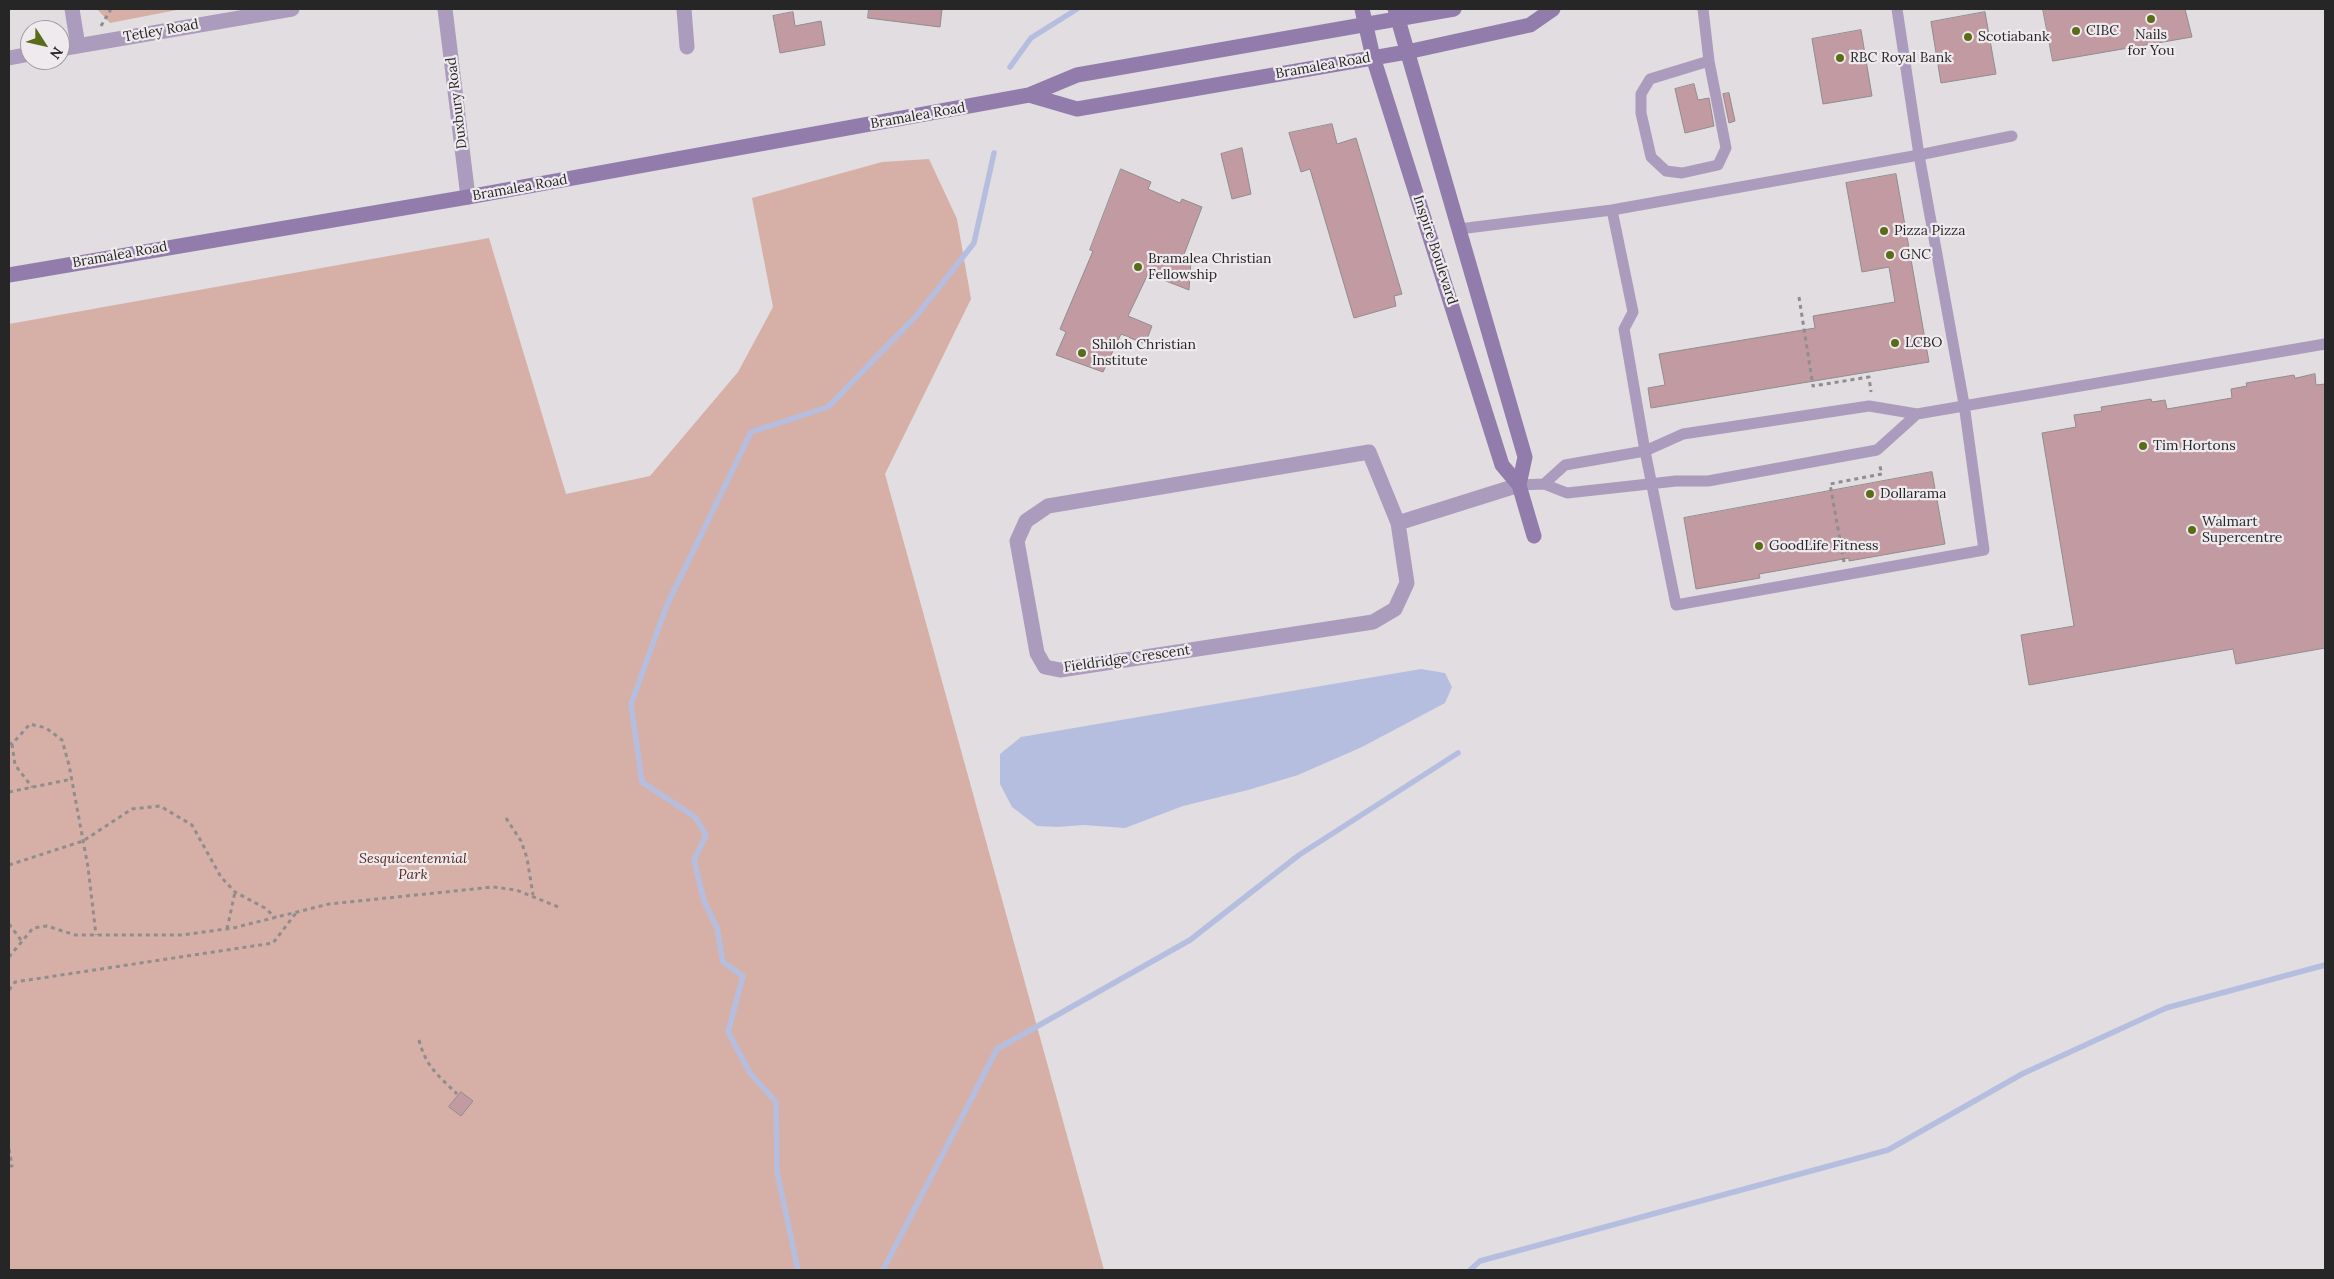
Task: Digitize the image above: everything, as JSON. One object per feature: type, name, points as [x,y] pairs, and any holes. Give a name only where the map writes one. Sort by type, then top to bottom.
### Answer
[{"type":"main road","name":"Bramalea Road","points":[[9,275],[468,197],[1029,95],[1077,75],[1364,16],[1454,9]]},
{"type":"main road","name":"Bramalea Road","points":[[1029,95],[1077,109],[1407,52],[1530,25],[1553,9]]},
{"type":"main road","name":"Inspire Boulevard","points":[[1396,13],[1525,457],[1520,485]]},
{"type":"main road","name":"Inspire Boulevard","points":[[1364,16],[1374,57],[1502,464],[1520,485],[1534,536]]},
{"type":"street","points":[[72,9],[78,46]]},
{"type":"street","name":"Tetley Road","points":[[70,47],[272,10],[292,9]]},
{"type":"street","name":"Duxbury Road","points":[[445,9],[468,197]]},
{"type":"street","points":[[684,9],[687,47]]},
{"type":"street","name":"Fieldridge Crescent","points":[[1369,452],[1398,523],[1407,584],[1395,609],[1373,622],[1060,670],[1045,667],[1037,653],[1017,541],[1026,521],[1048,506],[1369,452]]},
{"type":"street","points":[[1398,523],[1520,485]]},
{"type":"lane","points":[[1703,9],[1709,61],[1726,148],[1718,165],[1682,173],[1666,171],[1651,157],[1641,112],[1641,94],[1650,78],[1709,61]]},
{"type":"lane","points":[[1612,210],[1633,312],[1624,329],[1651,484],[1676,605],[1984,550],[1964,404],[1919,155],[1896,9]]},
{"type":"lane","points":[[1460,229],[1612,210],[1919,155],[2012,136]]},
{"type":"lane","points":[[1544,484],[1565,465],[1645,451],[1683,434],[1869,406],[1917,414],[1964,404],[2048,392],[2325,344]]},
{"type":"lane","points":[[1520,485],[1544,484],[1567,493],[1651,484],[1708,481],[1877,450],[1917,414]]},
{"type":"path","points":[[1830,484],[1846,574]]},
{"type":"path","points":[[32,787],[15,765],[10,743],[30,724],[46,728],[62,740],[72,779],[83,841],[96,935]]},
{"type":"path","points":[[9,792],[72,779]]},
{"type":"path","points":[[9,865],[83,841],[132,809],[160,806],[192,825],[220,877],[235,892],[264,908],[276,918]]},
{"type":"path","points":[[506,818],[524,849],[533,896]]},
{"type":"path","points":[[9,957],[21,940],[33,928],[47,926],[75,935],[182,935],[227,929],[329,904],[493,887],[516,890],[561,908]]},
{"type":"path","points":[[227,929],[235,892]]},
{"type":"path","points":[[9,990],[15,982],[274,943],[297,912]]},
{"type":"path","points":[[9,924],[21,940]]},
{"type":"path","points":[[419,1040],[424,1058],[429,1066],[457,1094]]},
{"type":"path","points":[[9,1149],[12,1166],[9,1166]]},
{"type":"green space","points":[[97,9],[182,9],[110,23]]},
{"type":"green space","name":"Sesquicentennial Park","points":[[929,159],[957,219],[971,299],[885,474],[1104,1270],[9,1270],[9,324],[489,238],[566,494],[650,476],[738,372],[773,307],[752,198],[882,162]]},
{"type":"water","points":[[1421,669],[1445,673],[1452,687],[1445,703],[1362,747],[1298,775],[1183,806],[1125,828],[1083,825],[1037,826],[1012,807],[1000,784],[1000,754],[1021,737]]},
{"type":"building","points":[[869,9],[942,9],[940,27],[868,18]]},
{"type":"building","points":[[2043,9],[2185,9],[2192,37],[2053,61]]},
{"type":"building","points":[[793,12],[795,26],[821,21],[825,45],[780,53],[773,16]]},
{"type":"building","points":[[1985,12],[1996,74],[1941,83],[1931,22]]},
{"type":"building","points":[[1861,30],[1872,96],[1823,104],[1812,39]]},
{"type":"building","points":[[1694,84],[1698,100],[1709,98],[1714,126],[1685,133],[1675,89]]},
{"type":"building","points":[[1729,93],[1735,121],[1729,123],[1723,94]]},
{"type":"building","points":[[1332,124],[1337,144],[1356,138],[1402,294],[1394,296],[1396,306],[1354,318],[1310,169],[1301,172],[1289,133]]},
{"type":"building","points":[[1242,148],[1251,194],[1232,199],[1221,154]]},
{"type":"building","name":"Bramalea Christian Fellowship","points":[[1121,169],[1151,182],[1148,189],[1180,203],[1182,199],[1202,207],[1183,257],[1191,260],[1189,290],[1148,274],[1128,316],[1152,326],[1145,344],[1121,334],[1103,372],[1056,355],[1066,332],[1060,329],[1093,251],[1090,250]]},
{"type":"building","points":[[1896,174],[1929,362],[1651,408],[1648,388],[1665,385],[1659,354],[1815,328],[1813,316],[1895,302],[1889,267],[1862,272],[1846,183]]},
{"type":"building","name":"Walmart Supercentre","points":[[2315,374],[2316,385],[2325,384],[2325,648],[2236,664],[2233,649],[2029,685],[2021,635],[2074,626],[2042,433],[2076,427],[2074,415],[2102,411],[2101,407],[2151,399],[2152,402],[2165,400],[2167,409],[2232,398],[2231,389],[2247,386],[2246,383],[2294,375],[2295,378]]},
{"type":"building","points":[[1932,472],[1945,544],[1759,574],[1760,578],[1696,589],[1684,518]]},
{"type":"building","points":[[461,1092],[473,1101],[461,1116],[449,1107]]},
{"type":"waterway","points":[[1010,67],[1031,38],[1077,9]]},
{"type":"waterway","points":[[798,1270],[777,1172],[776,1102],[750,1073],[728,1032],[743,976],[723,962],[717,928],[704,901],[694,860],[706,835],[695,817],[642,782],[631,704],[667,605],[751,432],[828,407],[917,315],[974,243],[994,153]]},
{"type":"waterway","points":[[883,1270],[997,1049],[1190,940],[1299,855],[1458,753]]},
{"type":"waterway","points":[[1470,1270],[1480,1261],[1888,1150],[2022,1074],[2166,1008],[2325,965]]},
{"type":"place","name":"Nails for You","points":[[2151,19]]},
{"type":"place","name":"CIBC","points":[[2076,31]]},
{"type":"place","name":"Scotiabank","points":[[1968,37]]},
{"type":"place","name":"RBC Royal Bank","points":[[1840,58]]},
{"type":"place","name":"Pizza Pizza","points":[[1884,231]]},
{"type":"place","name":"GNC","points":[[1890,255]]},
{"type":"place","name":"Bramalea Christian Fellowship","points":[[1138,267]]},
{"type":"place","name":"LCBO","points":[[1895,343]]},
{"type":"place","name":"Shiloh Christian Institute","points":[[1082,353]]},
{"type":"place","name":"Tim Hortons","points":[[2143,446]]},
{"type":"place","name":"Dollarama","points":[[1870,494]]},
{"type":"place","name":"Walmart Supercentre","points":[[2192,530]]},
{"type":"place","name":"GoodLife Fitness","points":[[1759,546]]}]
